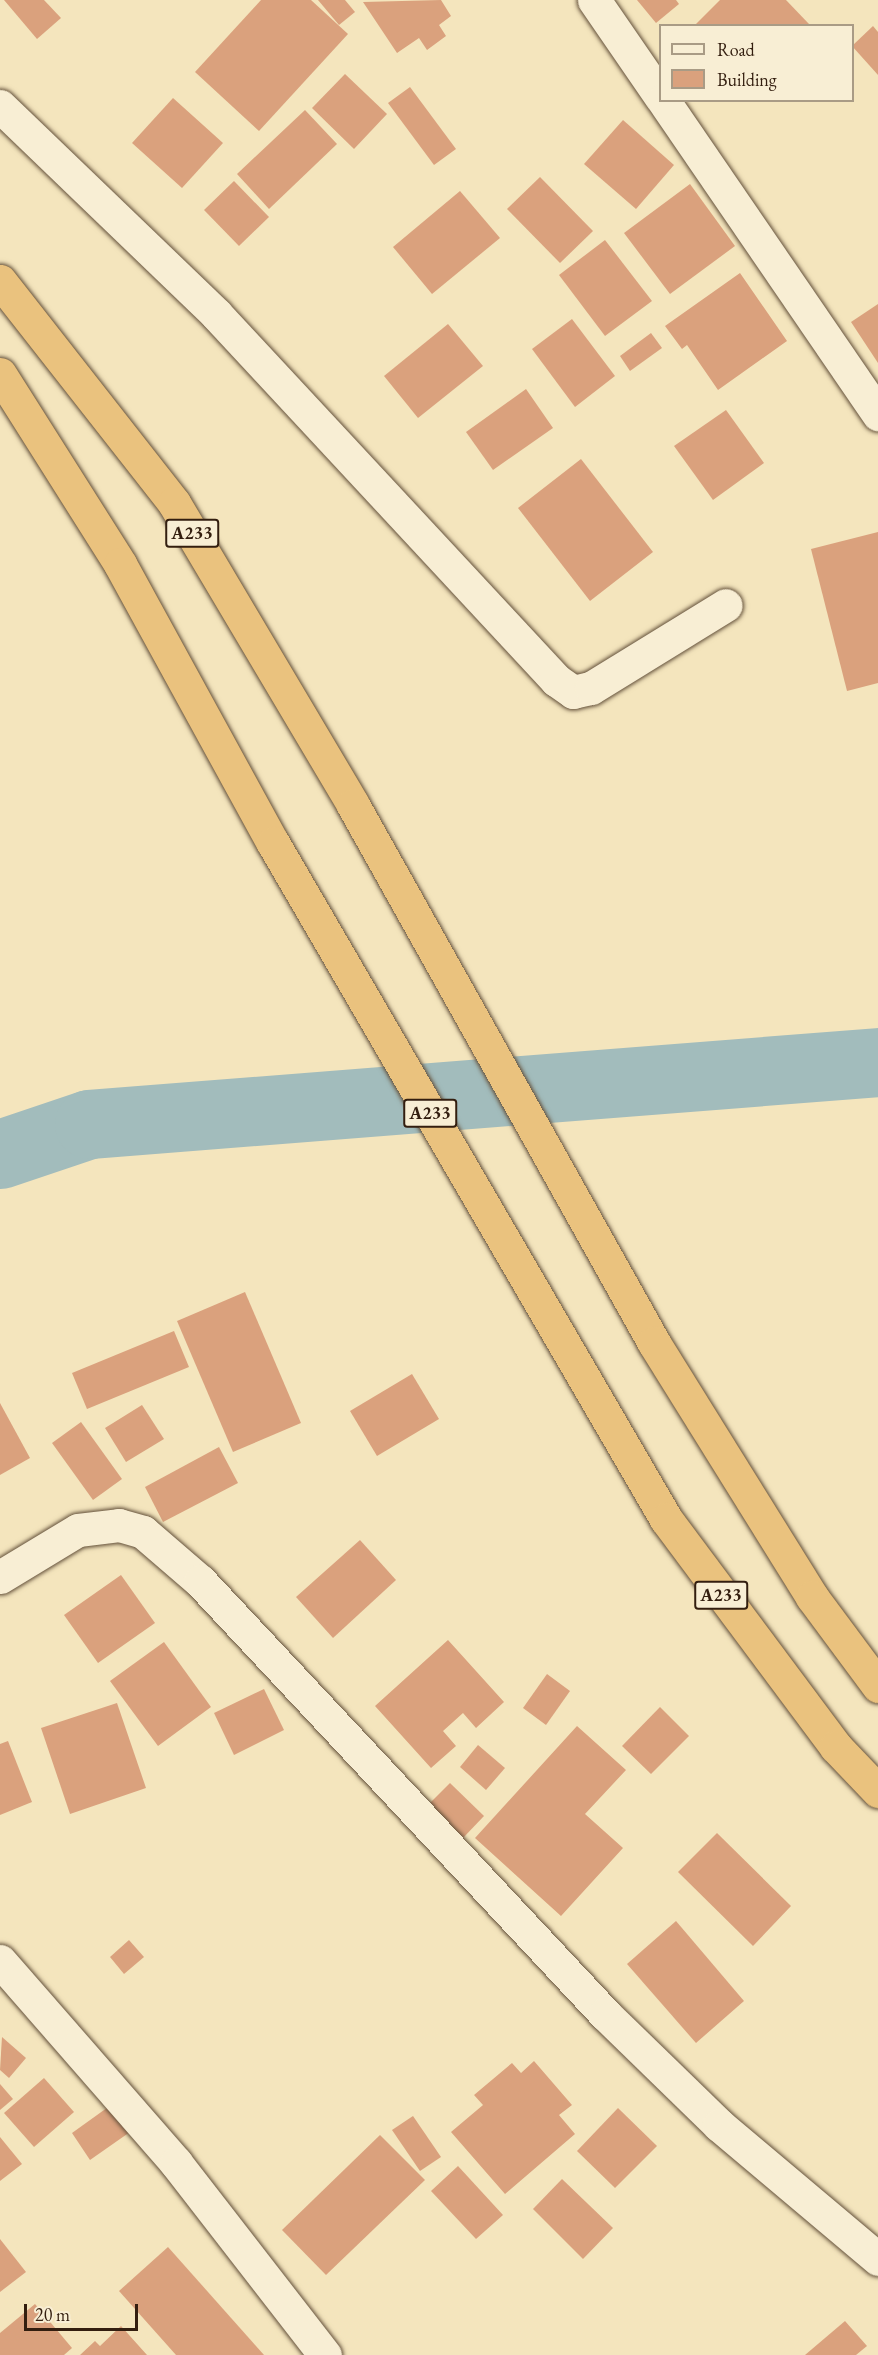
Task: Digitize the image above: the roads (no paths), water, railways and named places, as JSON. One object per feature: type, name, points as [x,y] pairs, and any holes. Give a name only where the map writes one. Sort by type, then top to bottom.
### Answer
[{"type":"highway","name":"A233","points":[[0,281],[174,503],[353,805],[654,1343],[812,1597],[878,1686]]},
{"type":"highway","name":"A233","points":[[0,374],[120,564],[273,843],[666,1519],[836,1747],[878,1791]]},
{"type":"street","points":[[594,0],[659,95]]},
{"type":"street","points":[[664,102],[878,414]]},
{"type":"street","points":[[0,106],[216,314],[556,680],[573,692],[591,688],[726,605]]},
{"type":"street","points":[[0,1577],[78,1530],[119,1525],[143,1532],[200,1581],[605,2014],[719,2125],[878,2259]]},
{"type":"street","points":[[0,1961],[176,2163],[320,2353]]},
{"type":"waterway","points":[[0,1154],[89,1124],[878,1062]]}]
